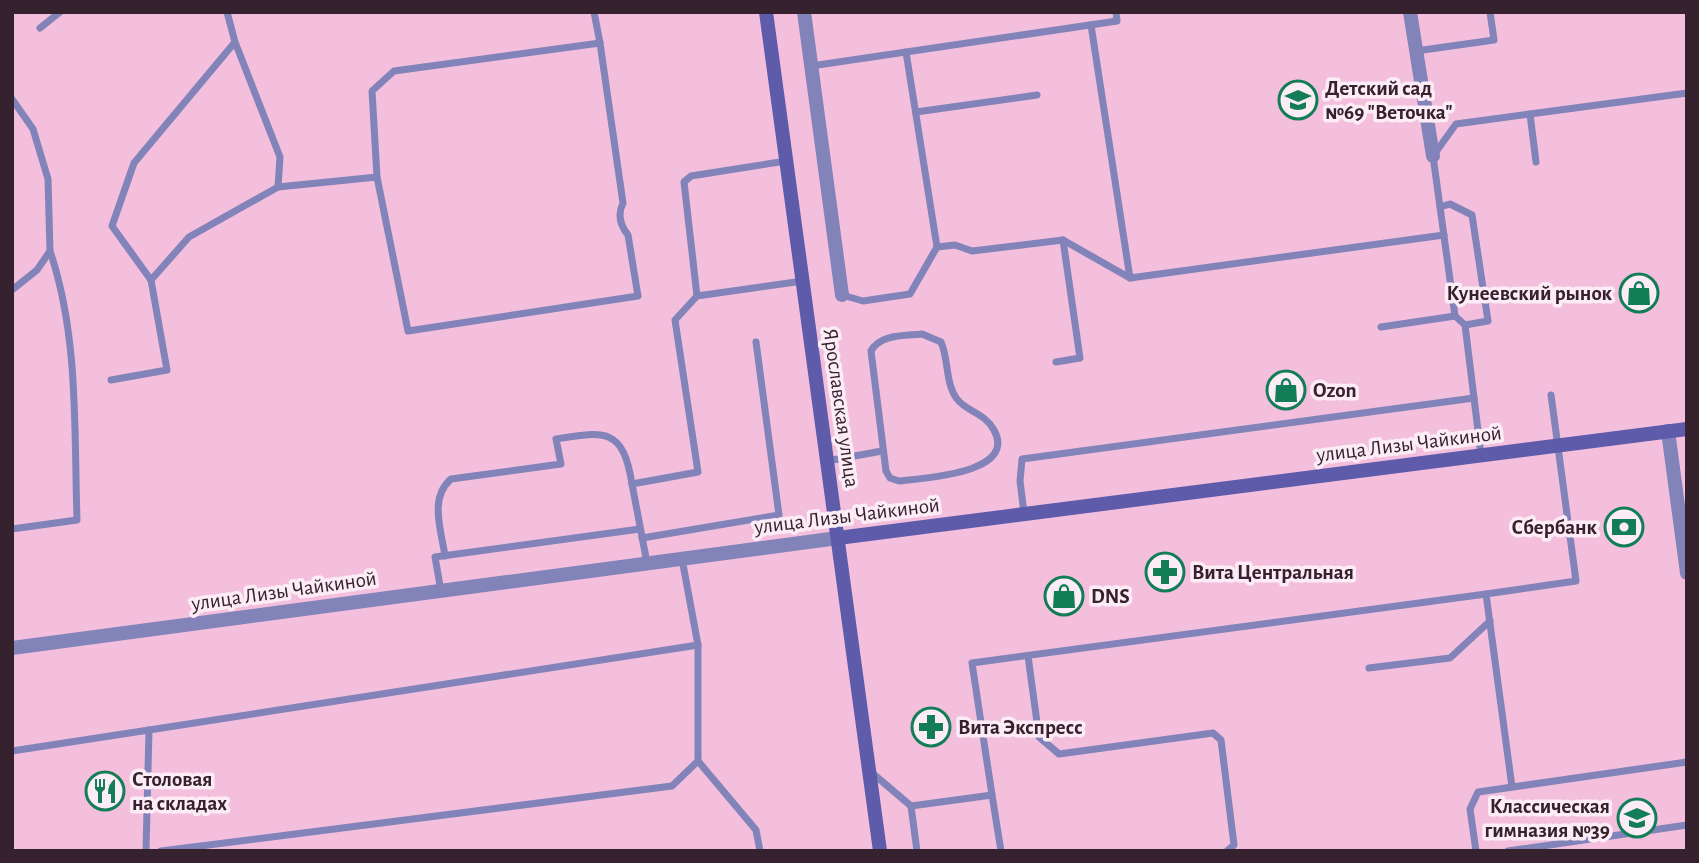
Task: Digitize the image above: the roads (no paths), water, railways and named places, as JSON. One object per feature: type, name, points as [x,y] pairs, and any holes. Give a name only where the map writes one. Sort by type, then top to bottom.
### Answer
[{"type":"main road","name":"Ярославская улица","points":[[766,12],[880,851]]},
{"type":"main road","name":"улица Лизы Чайкиной","points":[[838,538],[1687,429]]},
{"type":"street","points":[[804,12],[842,295]]},
{"type":"street","points":[[1410,12],[1433,156]]},
{"type":"street","points":[[1668,431],[1687,573]]},
{"type":"street","name":"улица Лизы Чайкиной","points":[[12,648],[838,538]]},
{"type":"lane","points":[[40,28],[60,12]]},
{"type":"lane","points":[[227,12],[235,42],[280,157],[278,187]]},
{"type":"lane","points":[[594,12],[600,43],[619,169],[623,203],[619,211],[628,235],[638,296],[408,331],[377,177],[372,91],[394,71],[600,43]]},
{"type":"lane","points":[[811,66],[1117,21],[1116,12]]},
{"type":"lane","points":[[1415,51],[1494,40],[1490,12]]},
{"type":"lane","points":[[1091,25],[1130,278]]},
{"type":"lane","points":[[111,380],[167,370],[152,280],[112,226],[134,163],[235,42]]},
{"type":"lane","points":[[842,295],[863,301],[910,294],[937,247],[906,52]]},
{"type":"lane","points":[[1481,456],[1465,325],[1455,316],[1433,156],[1456,124],[1687,93]]},
{"type":"lane","points":[[916,113],[1037,95]]},
{"type":"lane","points":[[12,99],[33,129],[48,179],[50,251],[62,288],[71,345],[77,520],[12,529]]},
{"type":"lane","points":[[1530,114],[1536,162]]},
{"type":"lane","points":[[697,296],[684,182],[691,176],[786,160]]},
{"type":"lane","points":[[152,280],[189,237],[278,187],[377,177]]},
{"type":"lane","points":[[1440,207],[1450,204],[1472,215],[1488,321],[1465,325]]},
{"type":"lane","points":[[937,247],[955,245],[972,251],[1063,240],[1130,278],[1444,235]]},
{"type":"lane","points":[[1056,362],[1080,358],[1063,240]]},
{"type":"lane","points":[[12,290],[37,270],[50,251]]},
{"type":"lane","points":[[632,484],[698,472],[675,320],[697,296],[803,281]]},
{"type":"lane","points":[[1381,327],[1455,316]]},
{"type":"lane","points":[[922,334],[932,336],[941,342],[946,353],[951,387],[958,401],[985,417],[995,432],[998,443],[994,454],[982,465],[962,472],[899,481],[890,478],[886,471],[883,451],[871,351],[875,343],[884,339],[922,334]]},
{"type":"lane","points":[[642,538],[779,515],[756,342]]},
{"type":"lane","points":[[1001,851],[972,663],[1576,581],[1551,396]]},
{"type":"lane","points":[[1024,514],[1020,481],[1022,459],[1474,398]]},
{"type":"lane","points":[[445,556],[437,500],[441,487],[451,479],[561,464],[556,439],[595,433],[613,439],[628,455],[647,563]]},
{"type":"lane","points":[[827,461],[883,451]]},
{"type":"lane","points":[[441,591],[435,557],[640,529]]},
{"type":"lane","points":[[682,559],[698,645],[698,761],[756,830],[760,851]]},
{"type":"lane","points":[[1486,594],[1513,787]]},
{"type":"lane","points":[[1368,668],[1450,658],[1490,621]]},
{"type":"lane","points":[[12,751],[698,645]]},
{"type":"lane","points":[[1028,656],[1039,737],[1059,754],[1213,733],[1221,740],[1234,845],[1227,851]]},
{"type":"lane","points":[[146,851],[149,730]]},
{"type":"lane","points":[[161,851],[672,786],[698,761]]},
{"type":"lane","points":[[1476,851],[1470,808],[1478,792],[1687,762]]},
{"type":"lane","points":[[869,770],[911,807],[917,851]]},
{"type":"lane","points":[[911,807],[992,794]]},
{"type":"lane","points":[[1508,851],[1687,825]]},
{"type":"place","name":"Детский сад №69 \"Веточка\"","points":[[1298,100]]},
{"type":"place","name":"Кунеевский рынок","points":[[1639,293]]},
{"type":"place","name":"Ozon","points":[[1286,390]]},
{"type":"place","name":"Сбербанк","points":[[1624,527]]},
{"type":"place","name":"Вита Центральная","points":[[1165,572]]},
{"type":"place","name":"DNS","points":[[1064,596]]},
{"type":"place","name":"Вита Экспресс","points":[[931,727]]},
{"type":"place","name":"Столовая на складах","points":[[105,791]]},
{"type":"place","name":"Классическая гимназия №39","points":[[1637,818]]}]
